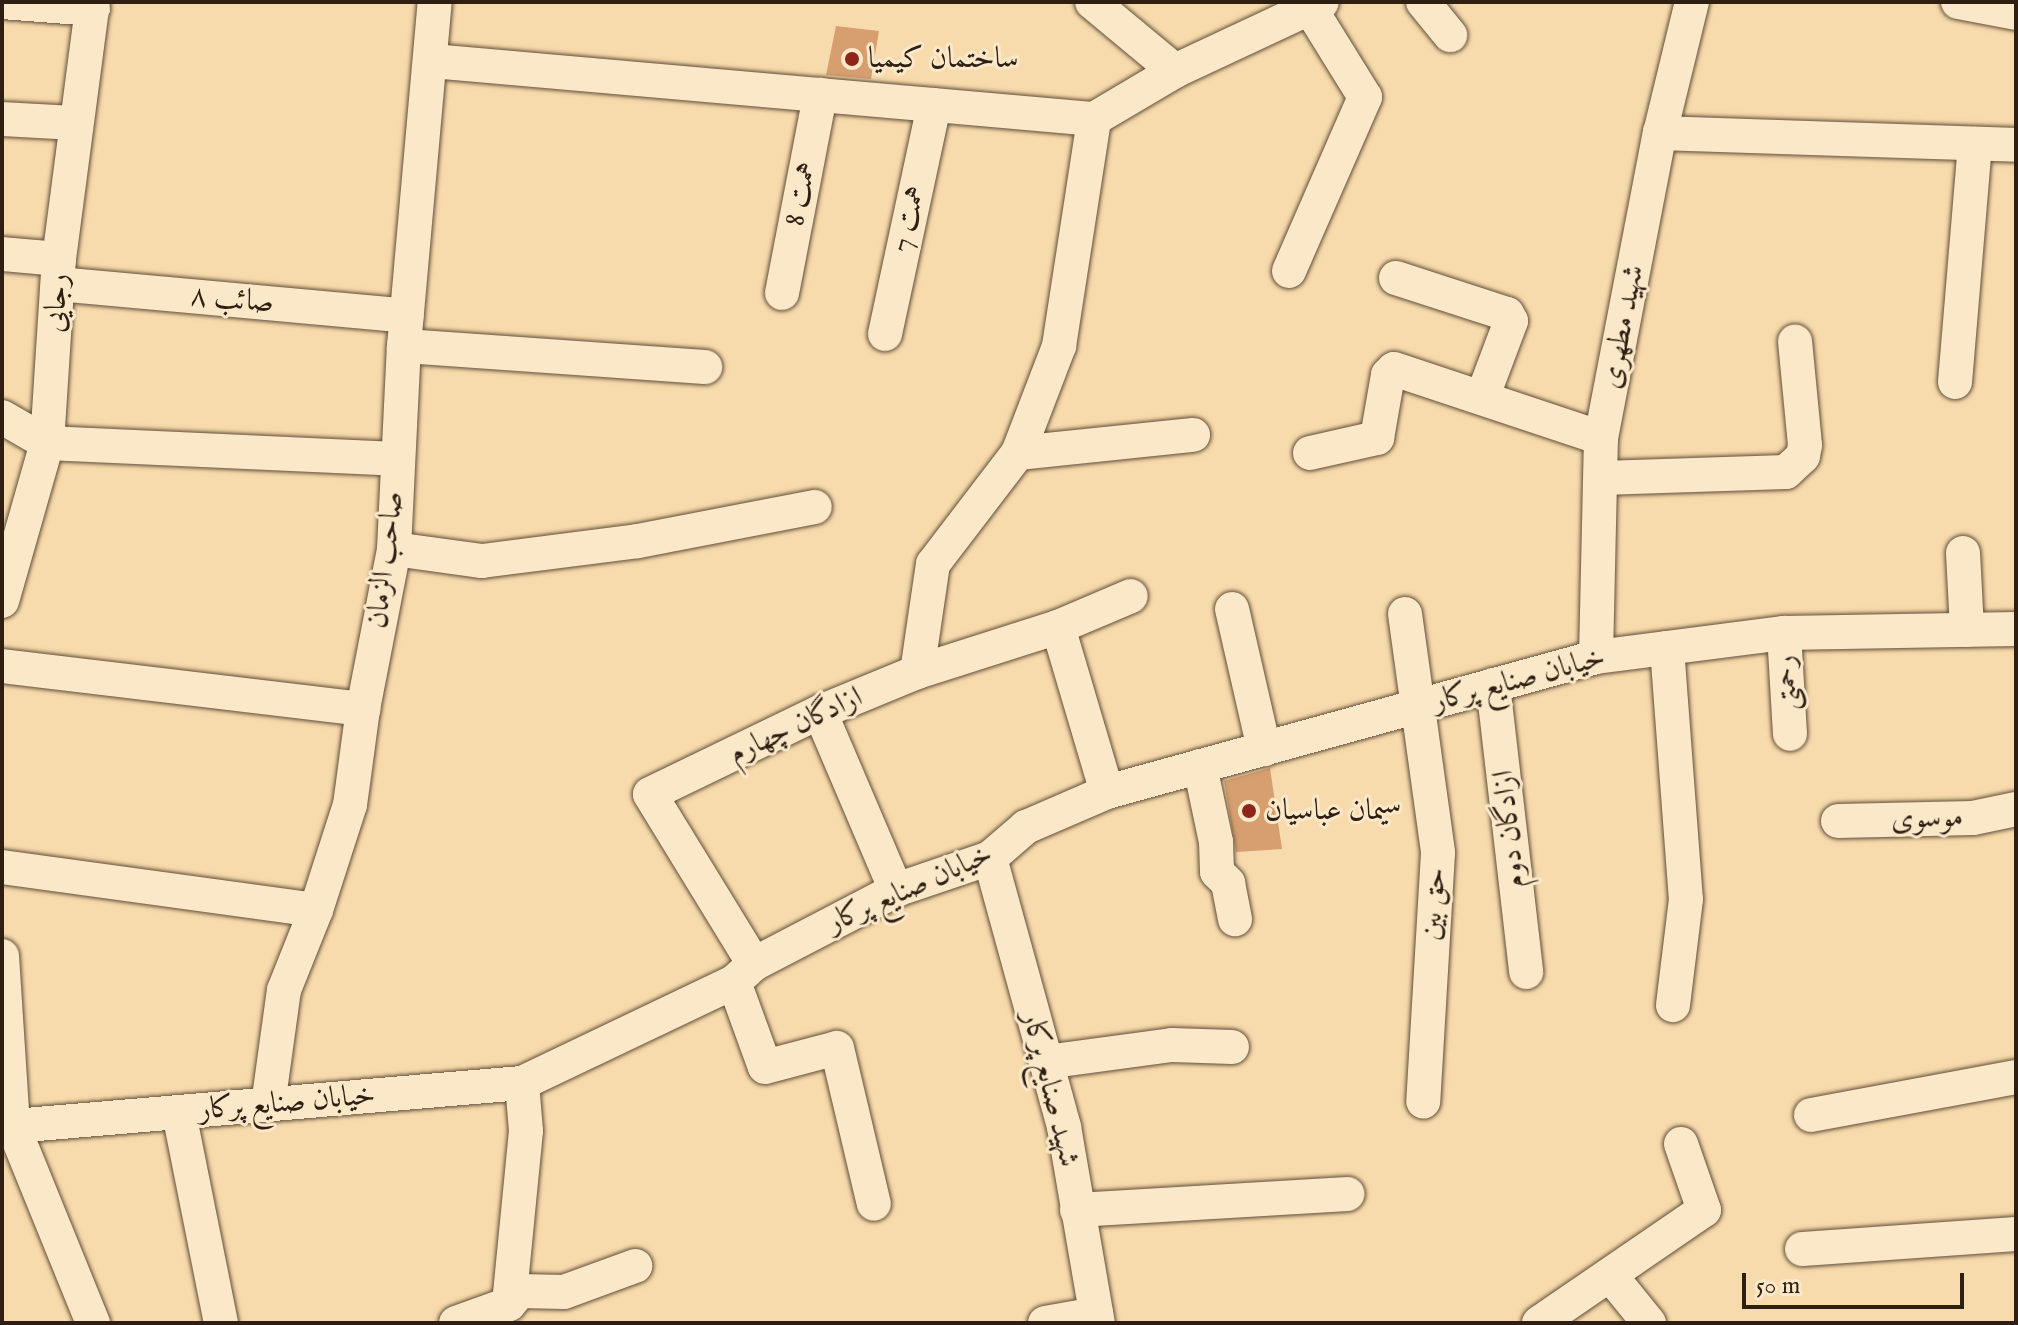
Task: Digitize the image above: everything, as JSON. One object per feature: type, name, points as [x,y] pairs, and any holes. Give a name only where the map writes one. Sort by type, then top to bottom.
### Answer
[{"type":"street","points":[[2,2],[93,6]]},
{"type":"street","name":"صاحب الزمان","points":[[268,1105],[284,990],[316,910],[350,805],[363,709],[394,549],[405,331],[435,2]]},
{"type":"street","points":[[1423,2],[1450,35]]},
{"type":"street","name":"شهید مطهری","points":[[1596,657],[1601,438],[1660,133],[1692,2]]},
{"type":"street","points":[[1958,2],[2016,13]]},
{"type":"street","points":[[432,61],[1094,119],[1175,71],[1313,5],[1365,97],[1289,271]]},
{"type":"street","name":"رجایی","points":[[2,601],[47,443],[59,272],[93,6]]},
{"type":"street","points":[[1109,8],[1175,71]]},
{"type":"street","name":"همت 8","points":[[782,293],[820,95]]},
{"type":"street","name":"همت 7","points":[[885,334],[934,105]]},
{"type":"street","points":[[2,119],[76,123]]},
{"type":"street","points":[[917,672],[933,564],[1018,453],[1059,346],[1094,119]]},
{"type":"street","points":[[1660,133],[2016,145]]},
{"type":"street","points":[[1955,382],[1975,144]]},
{"type":"street","name":"صائب ۸","points":[[2,254],[59,272],[405,331],[705,367]]},
{"type":"street","points":[[1396,278],[1507,314],[1511,321],[1482,398]]},
{"type":"street","points":[[1602,478],[1786,472],[1803,456],[1805,445],[1795,341]]},
{"type":"street","points":[[1310,453],[1377,438],[1388,375],[1394,369],[1601,438]]},
{"type":"street","points":[[2,417],[47,443],[397,459]]},
{"type":"street","points":[[1018,453],[1193,435]]},
{"type":"street","points":[[394,549],[482,561],[638,541],[815,507]]},
{"type":"street","points":[[1963,553],[1967,630]]},
{"type":"street","name":"ازادگان چهارم","points":[[744,973],[650,794],[820,712],[917,672],[1058,627],[1131,596]]},
{"type":"street","points":[[1232,609],[1264,749]]},
{"type":"street","name":"حق بین","points":[[1405,614],[1438,853],[1423,1102]]},
{"type":"street","points":[[1058,627],[1107,792]]},
{"type":"street","name":"خیابان صنایع پرکار","points":[[7,1126],[522,1083],[744,973],[896,890],[990,858],[1026,827],[1107,792],[1596,657],[1784,633],[2016,629]]},
{"type":"street","name":"رحمتی","points":[[1784,633],[1790,734]]},
{"type":"street","points":[[1667,648],[1686,899],[1673,1005]]},
{"type":"street","points":[[2,666],[363,709]]},
{"type":"street","name":"ازادگان دوم","points":[[1493,685],[1526,972]]},
{"type":"street","points":[[820,712],[896,890]]},
{"type":"street","points":[[1200,766],[1216,842],[1217,872],[1228,883],[1235,919]]},
{"type":"street","name":"موسوی","points":[[1838,821],[1973,818],[2016,809]]},
{"type":"street","name":"شهید صنایع پرکار","points":[[990,858],[1064,1127],[1097,1319]]},
{"type":"street","points":[[2,867],[316,910]]},
{"type":"street","points":[[2,956],[7,1126],[93,1323]]},
{"type":"street","points":[[744,973],[765,1067],[837,1048],[874,1204]]},
{"type":"street","points":[[1046,1062],[1172,1045],[1232,1047]]},
{"type":"street","points":[[1811,1115],[2016,1077]]},
{"type":"street","points":[[509,1304],[526,1131],[522,1083]]},
{"type":"street","points":[[179,1113],[221,1323]]},
{"type":"street","points":[[1539,1323],[1704,1210],[1681,1144]]},
{"type":"street","points":[[1077,1210],[1348,1194]]},
{"type":"street","points":[[1802,1249],[2016,1234]]},
{"type":"street","points":[[456,1323],[509,1304],[520,1291],[564,1292],[635,1266]]},
{"type":"street","points":[[1610,1275],[1649,1323]]},
{"type":"street","points":[[1045,1323],[1097,1319]]},
{"type":"building","name":"ساختمان کیمیا","points":[[836,26],[879,31],[871,79],[826,75]]},
{"type":"building","name":"سیمان عباسیان","points":[[1270,768],[1282,849],[1236,852],[1224,781]]},
{"type":"place","name":"ساختمان کیمیا","points":[[852,59]]},
{"type":"place","name":"سیمان عباسیان","points":[[1249,811]]}]
